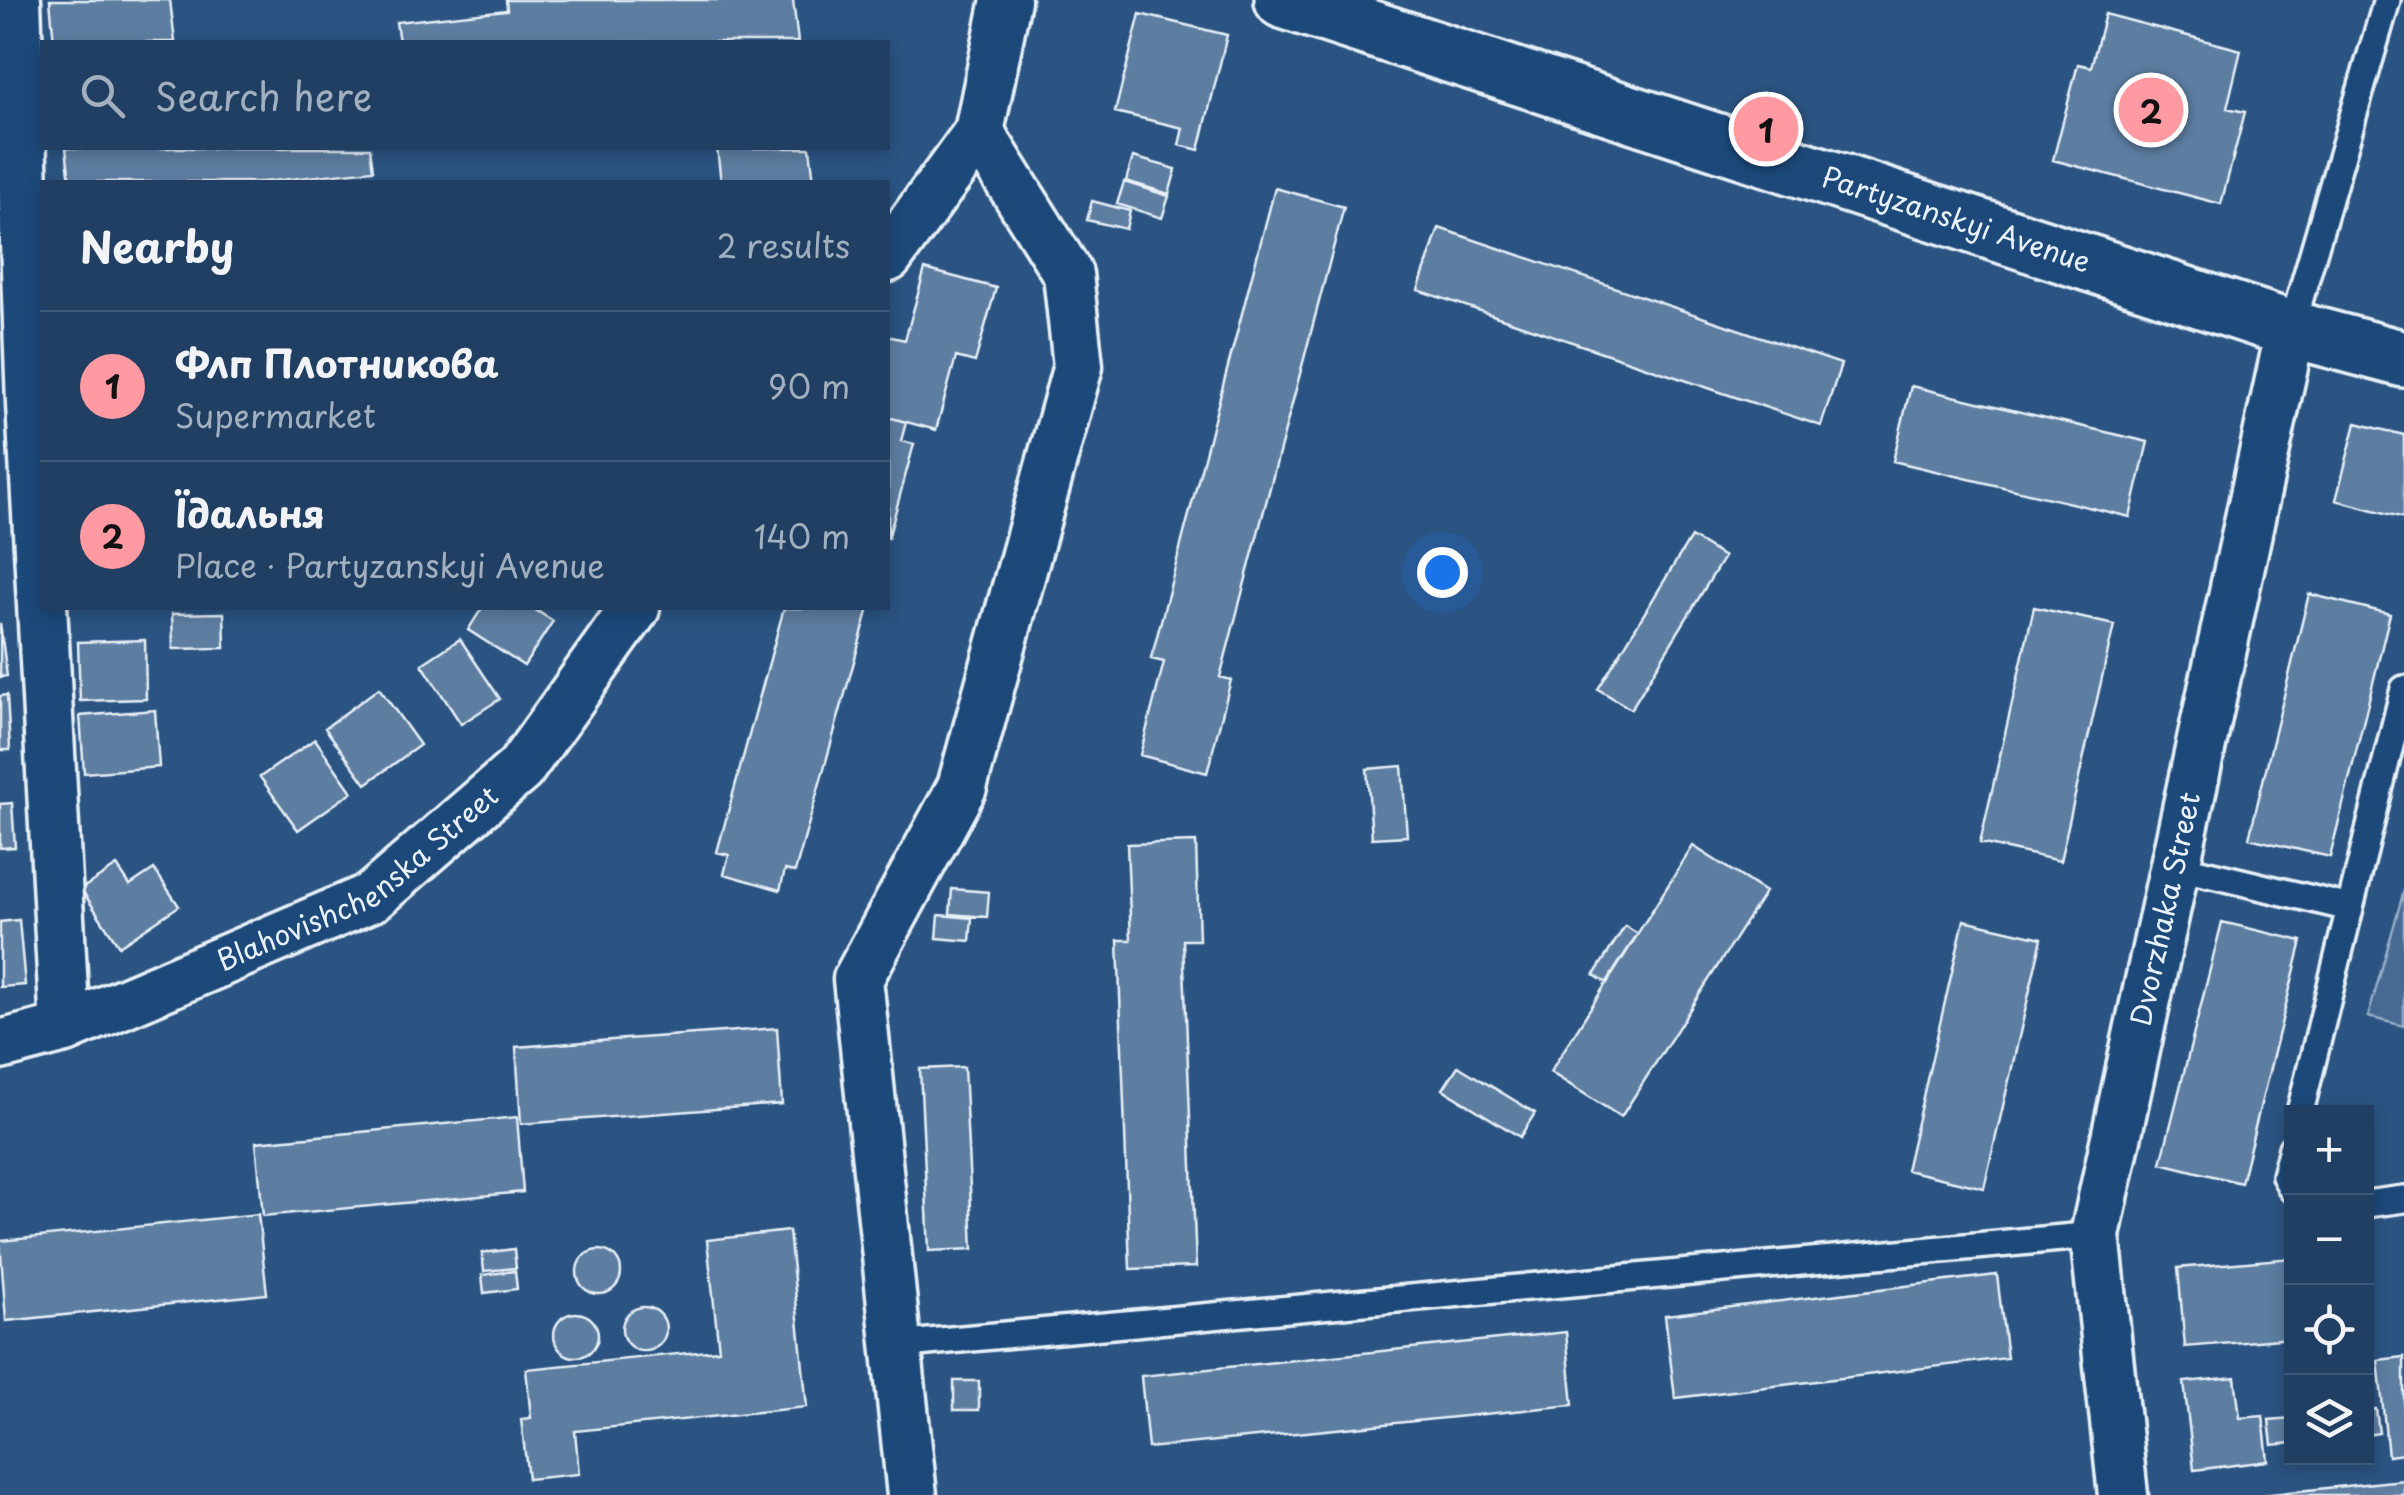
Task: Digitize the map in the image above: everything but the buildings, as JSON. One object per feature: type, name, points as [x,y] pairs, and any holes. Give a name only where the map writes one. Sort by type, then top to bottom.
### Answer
[{"type":"street","points":[[16,0],[40,489]]},
{"type":"street","points":[[890,254],[979,132],[1006,0]]},
{"type":"street","name":"Partyzanskyi Avenue","points":[[1283,0],[2291,330],[2404,359]]},
{"type":"street","points":[[912,1495],[858,979],[962,786],[1078,366],[1068,274],[979,132]]},
{"type":"street","name":"Dvorzhaka Street","points":[[2124,1495],[2094,1235],[2291,330]]},
{"type":"street","points":[[46,610],[65,1028]]},
{"type":"street","name":"Blahovishchenska Street","points":[[0,1046],[65,1028],[372,897],[520,770],[634,610]]},
{"type":"lane","points":[[2291,330],[2387,0]]},
{"type":"lane","points":[[2302,1105],[2404,689]]},
{"type":"lane","points":[[2175,866],[2350,908]]},
{"type":"lane","points":[[2374,1203],[2404,1199]]},
{"type":"lane","points":[[896,1345],[2094,1235]]},
{"type":"shaded area","points":[[2404,890],[2404,1026],[2368,1017]]},
{"type":"place","name":"Їдальня","points":[[2151,110]]},
{"type":"place","name":"Флп Плотникова","points":[[1766,129]]}]
